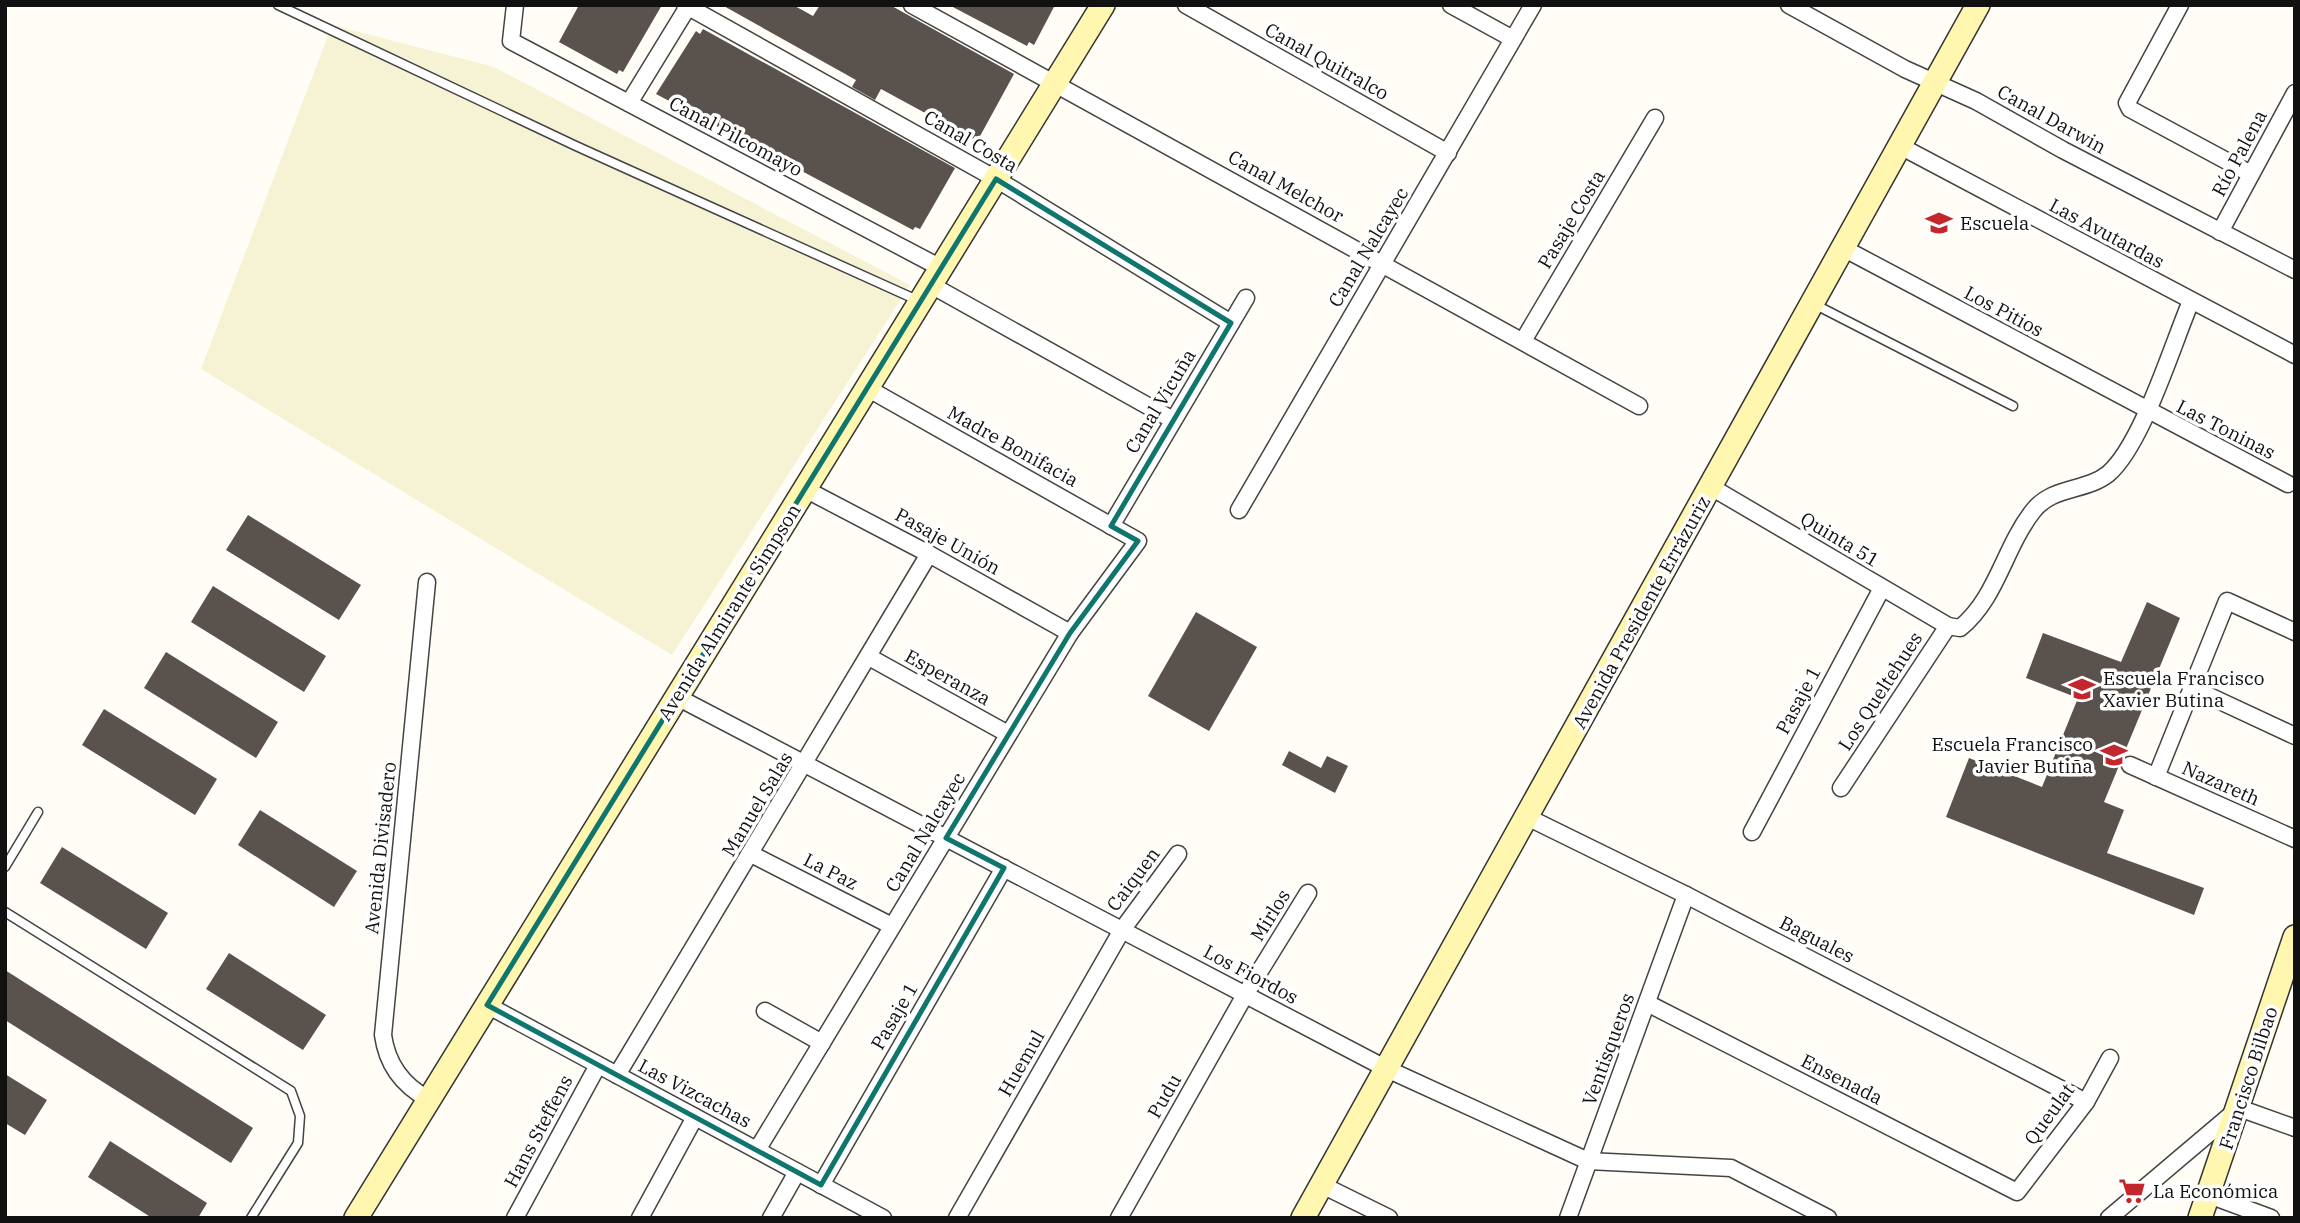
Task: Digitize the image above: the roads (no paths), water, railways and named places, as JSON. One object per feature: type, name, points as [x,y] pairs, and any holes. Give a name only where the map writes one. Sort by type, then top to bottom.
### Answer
[{"type":"street","name":"Canal Pilcomayo","points":[[515,5],[510,41],[629,103],[931,285],[1173,420]]},
{"type":"street","name":"Canal Melchor","points":[[912,5],[1639,406]]},
{"type":"street","name":"Avenida Almirante Simpson","points":[[356,1218],[1103,5]]},
{"type":"street","name":"Canal Quitralco","points":[[1186,5],[1448,153]]},
{"type":"street","points":[[1451,5],[1513,39]]},
{"type":"street","name":"Canal Nalcayec","points":[[1240,510],[1533,5]]},
{"type":"street","name":"Canal Darwin","points":[[1789,5],[2295,271]]},
{"type":"street","name":"Avenida Presidente Errázuriz","points":[[1303,1218],[1978,5]]},
{"type":"street","points":[[2180,5],[2127,103],[2130,109],[2251,174]]},
{"type":"street","points":[[629,103],[687,6]]},
{"type":"street","name":"Canal Costa","points":[[687,6],[996,179],[1231,323]]},
{"type":"street","name":"Río Palena","points":[[2220,232],[2295,93]]},
{"type":"street","name":"Pasaje Costa","points":[[1522,341],[1655,118]]},
{"type":"street","name":"Las Avutardas","points":[[1900,146],[2295,355]]},
{"type":"street","name":"Los Pitios","points":[[1843,248],[2146,411]]},
{"type":"street","name":"Canal Vicuña","points":[[1111,526],[1246,298]]},
{"type":"street","name":"Los Queltehues","points":[[1841,788],[1948,626],[1960,628],[1978,613],[2031,514],[2043,498],[2106,476],[2131,444],[2191,301]]},
{"type":"street","name":"Madre Bonifacia","points":[[867,388],[1138,541]]},
{"type":"street","name":"Las Toninas","points":[[2146,411],[2288,484]]},
{"type":"street","name":"Quinta 51","points":[[1712,487],[1948,626]]},
{"type":"street","name":"Pasaje Unión","points":[[805,489],[1070,633]]},
{"type":"street","name":"Canal Nalcayec","points":[[757,1150],[1070,633],[1138,541]]},
{"type":"street","name":"Manuel Salas","points":[[617,1075],[806,764],[929,554]]},
{"type":"street","name":"Avenida Divisadero","points":[[427,582],[383,1035],[388,1057],[399,1077],[428,1099]]},
{"type":"street","name":"Pasaje 1","points":[[1752,832],[1882,588]]},
{"type":"street","points":[[2156,776],[2227,601],[2295,632]]},
{"type":"street","name":"Esperanza","points":[[869,657],[1008,734]]},
{"type":"street","points":[[2192,688],[2295,736]]},
{"type":"street","name":"Los Fiordos","points":[[677,697],[1387,1069],[1588,1161],[1731,1168],[1828,1218]]},
{"type":"street","name":"Nazareth","points":[[2130,765],[2295,839]]},
{"type":"street","name":"Baguales","points":[[1527,817],[1686,895],[2086,1102]]},
{"type":"street","name":"La Paz","points":[[751,854],[892,926]]},
{"type":"street","name":"Caiquen","points":[[1122,930],[1178,854]]},
{"type":"street","name":"Pasaje 1","points":[[821,1185],[1004,868]]},
{"type":"street","name":"Mirlos","points":[[1245,995],[1308,893]]},
{"type":"street","name":"Ventisqueros","points":[[1568,1218],[1686,895]]},
{"type":"street","name":"Huemul","points":[[957,1218],[1122,930]]},
{"type":"street","name":"Francisco Bilbao","points":[[2200,1218],[2295,937]]},
{"type":"street","name":"Pudu","points":[[1119,1218],[1245,995]]},
{"type":"street","name":"Ensenada","points":[[1647,1003],[2017,1192]]},
{"type":"street","name":"Las Vizcachas","points":[[486,1005],[883,1218]]},
{"type":"street","points":[[765,1011],[821,1043]]},
{"type":"street","name":"Queulat","points":[[2017,1192],[2086,1102],[2110,1058]]},
{"type":"street","name":"Hans Steffens","points":[[515,1218],[598,1065]]},
{"type":"street","points":[[2109,1218],[2239,1108],[2295,1128]]},
{"type":"street","points":[[640,1218],[695,1117]]},
{"type":"street","points":[[771,1218],[797,1171]]},
{"type":"street","points":[[1322,1185],[1389,1218]]},
{"type":"street","points":[[2209,1195],[2271,1218]]},
{"type":"lane","points":[[278,5],[576,146],[931,285]]},
{"type":"lane","points":[[1814,304],[2013,406]]},
{"type":"lane","points":[[5,867],[38,811]]},
{"type":"lane","points":[[5,912],[291,1091],[300,1116],[298,1143],[251,1218]]},
{"type":"place","name":"Escuela","points":[[1939,223]]},
{"type":"place","name":"Escuela Francisco Xavier Butina","points":[[2082,689]]},
{"type":"place","name":"Escuela Francisco Javier Butiña","points":[[2114,755]]},
{"type":"place","name":"La Económica","points":[[2132,1191]]}]
